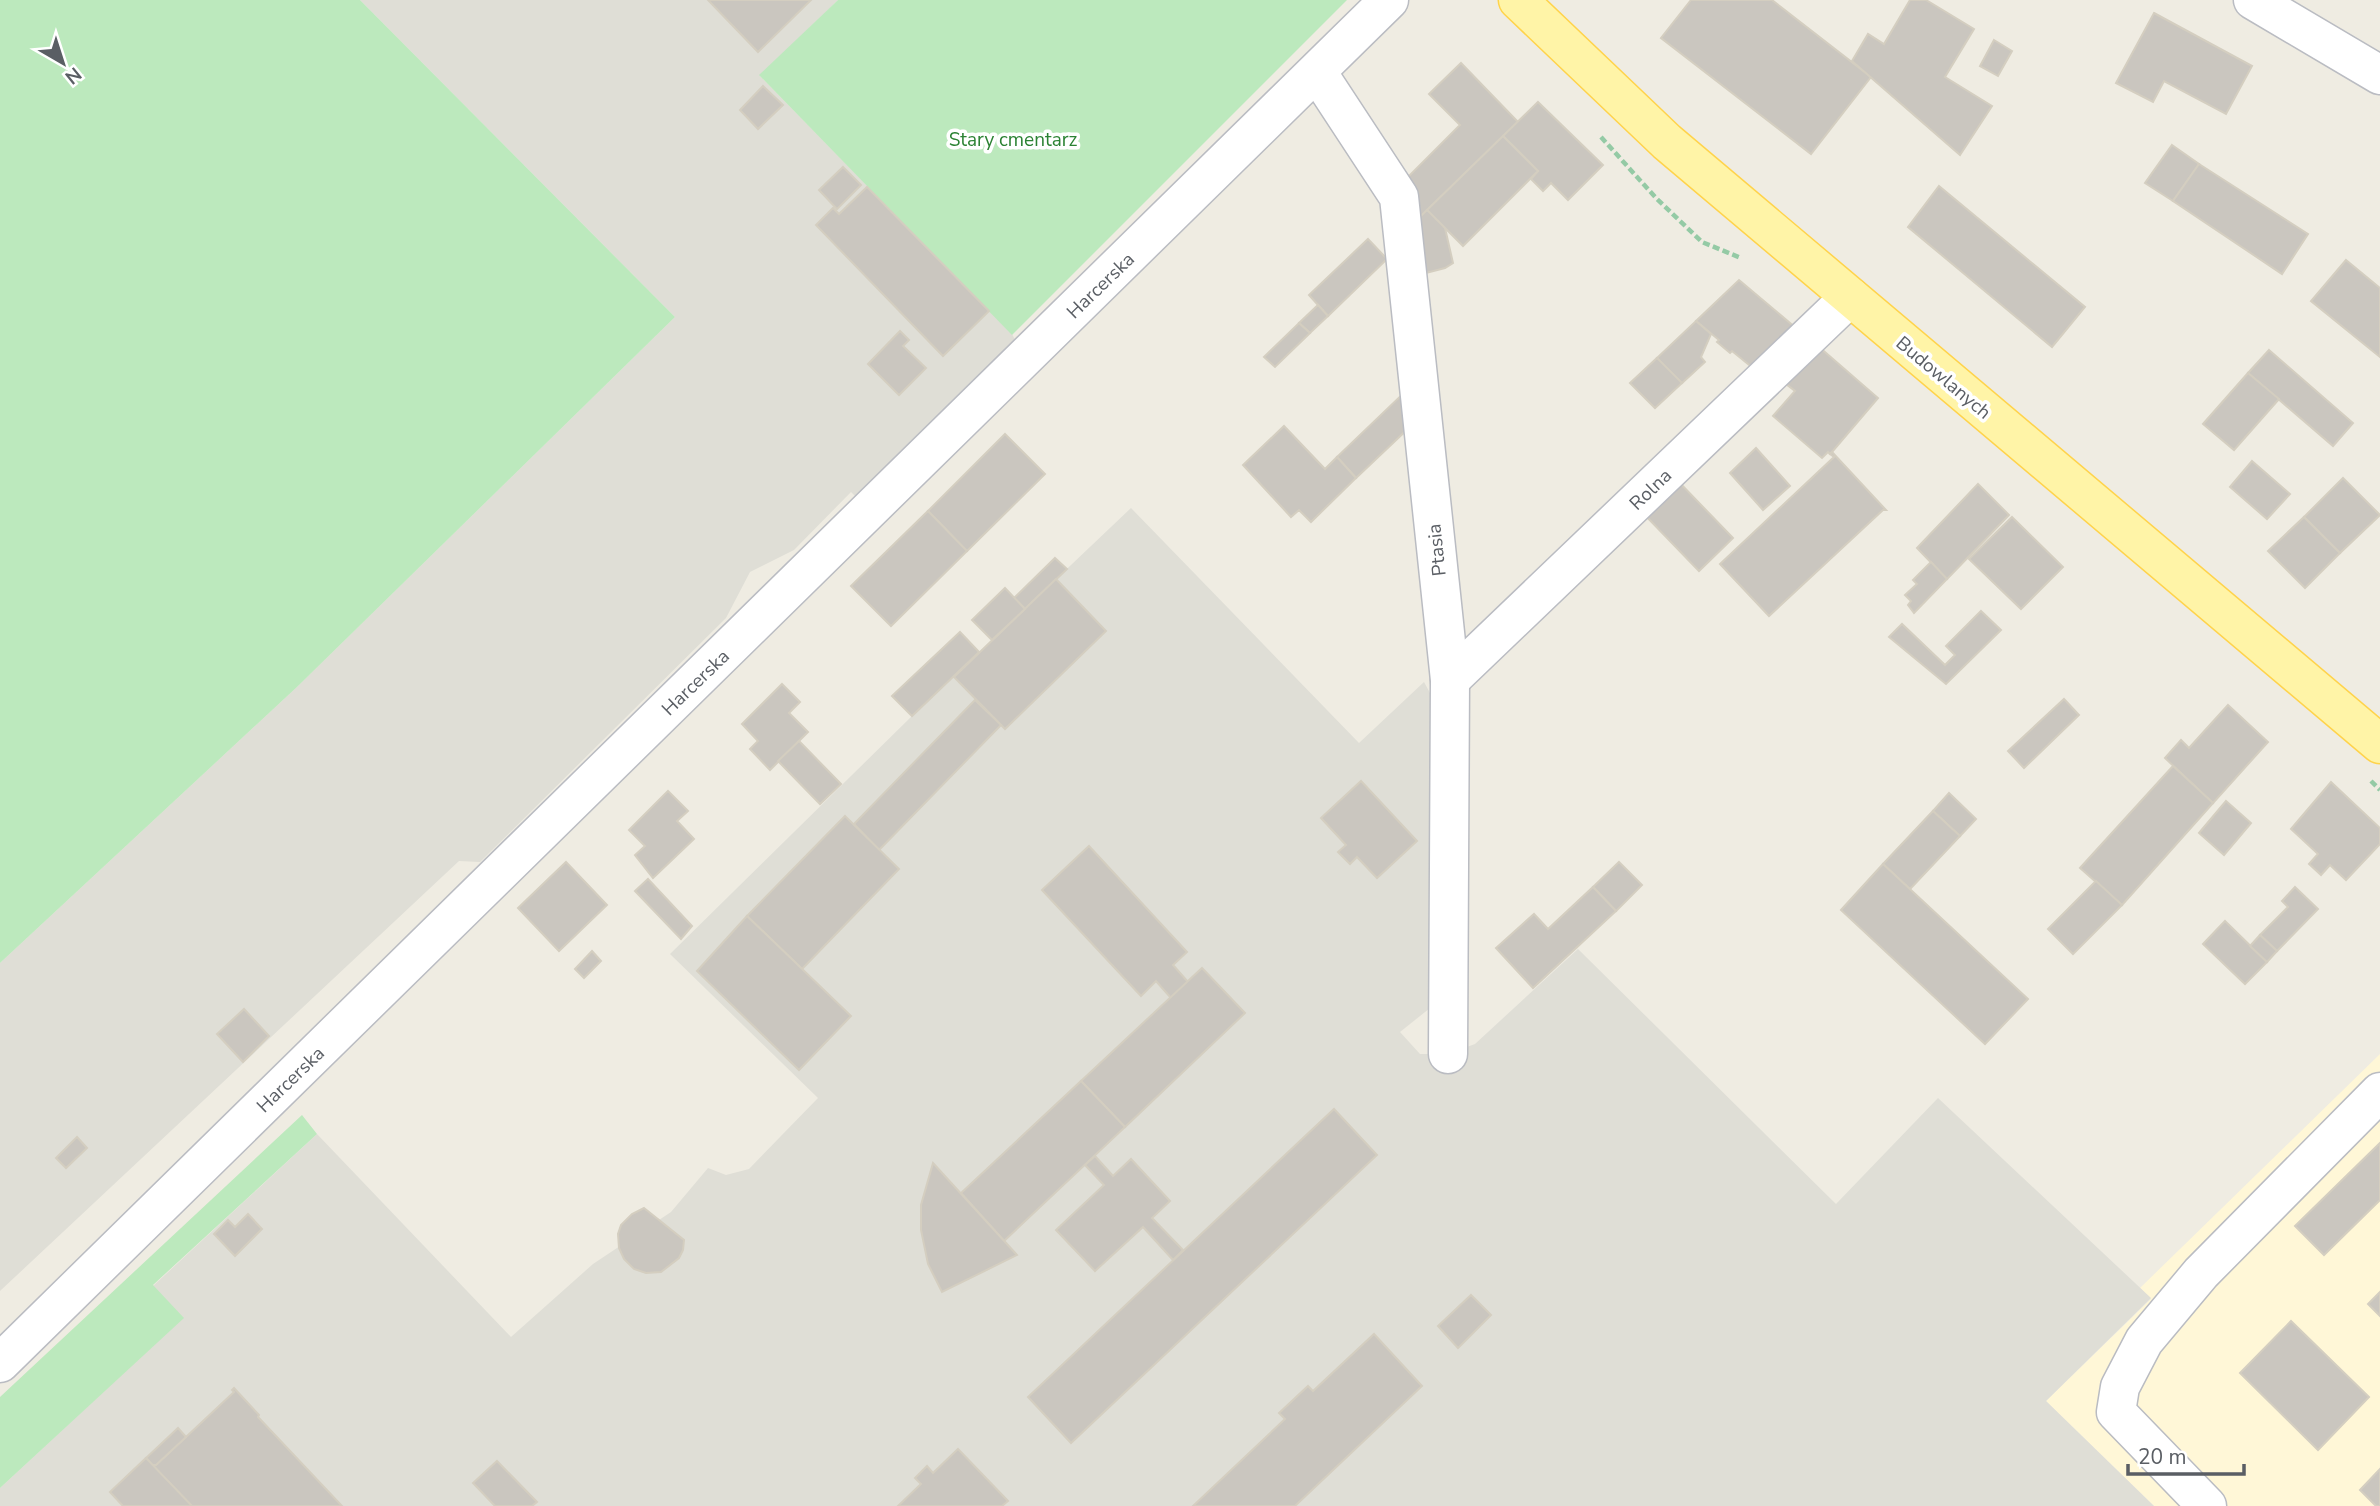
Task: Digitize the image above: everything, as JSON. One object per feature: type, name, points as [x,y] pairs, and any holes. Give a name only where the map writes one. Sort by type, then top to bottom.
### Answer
[{"type":"main road","name":"Budowlanych","points":[[1518,0],[1667,142],[2380,744]]},
{"type":"street","name":"Harcerska","points":[[0,1363],[1389,0]]},
{"type":"street","points":[[2253,0],[2380,75]]},
{"type":"street","name":"Ptasia","points":[[1317,72],[1399,197],[1450,680],[1448,1054]]},
{"type":"street","name":"Rolna","points":[[1450,680],[1850,298]]},
{"type":"street","points":[[2207,1506],[2116,1412],[2120,1387],[2144,1341],[2201,1273],[2380,1092]]},
{"type":"shaded area","points":[[360,0],[838,0],[760,76],[1012,334],[1025,359],[870,511],[851,492],[794,550],[750,572],[726,618],[480,862],[459,861],[0,1291],[0,963],[297,687],[675,317]]},
{"type":"shaded area","points":[[1131,508],[1359,743],[1424,682],[1436,704],[1435,1004],[1400,1032],[1420,1054],[1448,1054],[1475,1044],[1578,949],[1836,1204],[1938,1098],[2151,1298],[2046,1401],[2154,1506],[0,1506],[0,1488],[183,1318],[153,1286],[317,1134],[511,1337],[593,1264],[671,1212],[708,1168],[726,1175],[749,1169],[818,1098],[670,954],[912,716]]},
{"type":"shaded area","points":[[2380,1054],[2380,1506],[2154,1506],[2046,1401],[2151,1299],[2140,1288]]},
{"type":"green space","points":[[0,0],[360,0],[675,317],[297,687],[0,963]]},
{"type":"green space","name":"Stary cmentarz","points":[[838,0],[1347,0],[1012,335],[759,75]]},
{"type":"green space","points":[[302,1115],[317,1134],[153,1285],[184,1318],[0,1488],[0,1397]]},
{"type":"building","points":[[708,0],[811,0],[758,52]]},
{"type":"building","points":[[1691,0],[1772,0],[1871,77],[1811,154],[1661,38]]},
{"type":"building","points":[[1910,0],[1926,0],[1974,29],[1945,77],[1992,106],[1960,155],[1852,61],[1868,34],[1884,44]]},
{"type":"building","points":[[2154,13],[2252,66],[2226,114],[2164,81],[2153,102],[2116,83]]},
{"type":"building","points":[[1994,40],[2012,51],[1998,76],[1980,66]]},
{"type":"building","points":[[1461,63],[1518,122],[1417,220],[1406,179],[1460,125],[1429,94]]},
{"type":"building","points":[[763,86],[783,105],[758,129],[740,110]]},
{"type":"building","points":[[1538,102],[1603,165],[1568,200],[1551,183],[1543,191],[1531,179],[1538,171],[1503,136]]},
{"type":"building","points":[[1503,136],[1538,171],[1463,246],[1427,210]]},
{"type":"building","points":[[2172,145],[2199,164],[2173,201],[2145,183]]},
{"type":"building","points":[[2199,164],[2308,234],[2282,274],[2173,201]]},
{"type":"building","points":[[843,167],[861,185],[837,209],[819,190]]},
{"type":"building","points":[[1939,186],[2085,307],[2052,347],[1908,227]]},
{"type":"building","points":[[867,187],[989,311],[943,356],[816,225],[833,208],[839,214]]},
{"type":"building","points":[[1427,210],[1445,228],[1453,263],[1422,274],[1417,220]]},
{"type":"building","points":[[1368,239],[1387,259],[1328,316],[1309,295]]},
{"type":"building","points":[[2346,260],[2380,288],[2380,357],[2311,301]]},
{"type":"building","points":[[1739,280],[1796,328],[1754,369],[1732,351],[1730,353],[1696,321]]},
{"type":"building","points":[[1318,305],[1328,316],[1310,333],[1299,323]]},
{"type":"building","points":[[1696,321],[1711,334],[1701,357],[1705,362],[1682,383],[1657,358]]},
{"type":"building","points":[[1299,323],[1310,333],[1275,367],[1264,357]]},
{"type":"building","points":[[900,331],[909,340],[903,346],[926,368],[899,395],[868,364]]},
{"type":"building","points":[[1818,346],[1878,398],[1832,452],[1822,458],[1773,416],[1795,391],[1786,384]]},
{"type":"building","points":[[2269,350],[2353,423],[2333,446],[2248,373]]},
{"type":"building","points":[[1657,358],[1682,383],[1655,408],[1630,383]]},
{"type":"building","points":[[2248,373],[2279,399],[2234,450],[2203,424]]},
{"type":"building","points":[[1410,387],[1414,423],[1356,478],[1337,457]]},
{"type":"building","points":[[1284,426],[1325,469],[1337,457],[1356,478],[1311,522],[1299,510],[1291,517],[1243,465]]},
{"type":"building","points":[[1005,434],[1045,474],[967,551],[928,511]]},
{"type":"building","points":[[1756,448],[1790,486],[1763,510],[1730,473]]},
{"type":"building","points":[[1832,452],[1886,510],[1769,616],[1720,564],[1834,457],[1830,454]]},
{"type":"building","points":[[2252,461],[2290,494],[2267,519],[2230,487]]},
{"type":"building","points":[[1675,478],[1733,538],[1699,571],[1641,511]]},
{"type":"building","points":[[2343,478],[2380,515],[2340,553],[2304,517]]},
{"type":"building","points":[[1978,484],[2009,515],[1947,579],[1917,548]]},
{"type":"building","points":[[928,511],[967,551],[891,626],[851,586]]},
{"type":"building","points":[[2012,517],[2063,567],[2021,609],[1969,559]]},
{"type":"building","points":[[2304,517],[2340,553],[2305,588],[2268,551]]},
{"type":"building","points":[[1055,558],[1067,569],[1025,609],[1014,598]]},
{"type":"building","points":[[1931,562],[1947,579],[1914,613],[1908,605],[1911,601],[1905,595],[1917,584],[1913,580]]},
{"type":"building","points":[[1056,579],[1106,631],[1005,729],[954,677]]},
{"type":"building","points":[[1005,588],[1025,609],[992,640],[972,620]]},
{"type":"building","points":[[1981,611],[2001,630],[1946,684],[1889,637],[1902,624],[1945,665],[1955,655],[1946,646]]},
{"type":"building","points":[[960,632],[979,652],[912,716],[892,696]]},
{"type":"building","points":[[782,684],[800,702],[789,713],[808,732],[770,770],[750,749],[758,741],[742,724]]},
{"type":"building","points":[[2064,699],[2079,715],[2024,768],[2008,751]]},
{"type":"building","points":[[975,700],[1001,725],[879,850],[854,824]]},
{"type":"building","points":[[2228,705],[2268,742],[2213,803],[2165,758],[2181,740],[2189,748]]},
{"type":"building","points":[[799,741],[841,784],[820,804],[778,761]]},
{"type":"building","points":[[2173,766],[2213,803],[2122,905],[2080,868]]},
{"type":"building","points":[[1361,781],[1417,841],[1377,878],[1357,857],[1350,864],[1338,852],[1346,845],[1321,818]]},
{"type":"building","points":[[2331,782],[2380,828],[2380,844],[2346,880],[2330,865],[2321,875],[2309,864],[2318,854],[2291,829]]},
{"type":"building","points":[[668,791],[688,811],[677,821],[694,839],[653,878],[635,855],[645,846],[629,830]]},
{"type":"building","points":[[1949,793],[1976,819],[1960,836],[1933,811]]},
{"type":"building","points":[[2226,801],[2251,823],[2224,855],[2199,833]]},
{"type":"building","points":[[1933,811],[1960,836],[1910,889],[1883,864]]},
{"type":"building","points":[[845,816],[899,869],[802,969],[747,916]]},
{"type":"building","points":[[1089,846],[1187,952],[1173,965],[1188,982],[1171,998],[1156,981],[1141,996],[1042,890]]},
{"type":"building","points":[[566,862],[607,905],[559,951],[518,908]]},
{"type":"building","points":[[1619,862],[1642,885],[1616,911],[1593,887]]},
{"type":"building","points":[[1883,864],[2028,999],[1985,1044],[1841,910]]},
{"type":"building","points":[[648,879],[692,926],[681,939],[635,891]]},
{"type":"building","points":[[2096,881],[2122,905],[2073,954],[2048,929]]},
{"type":"building","points":[[1593,887],[1616,911],[1533,988],[1496,948],[1534,914],[1548,929]]},
{"type":"building","points":[[2295,887],[2318,909],[2277,951],[2260,935],[2288,907],[2282,901]]},
{"type":"building","points":[[747,916],[851,1016],[799,1070],[697,971]]},
{"type":"building","points":[[2225,921],[2267,962],[2245,984],[2203,944]]},
{"type":"building","points":[[2260,935],[2277,951],[2267,962],[2250,946]]},
{"type":"building","points":[[592,951],[601,961],[584,978],[575,969]]},
{"type":"building","points":[[1202,968],[1245,1013],[1125,1127],[1081,1081]]},
{"type":"building","points":[[244,1009],[269,1036],[243,1062],[217,1034]]},
{"type":"building","points":[[1081,1081],[1125,1127],[1004,1241],[961,1193]]},
{"type":"building","points":[[1334,1109],[1377,1155],[1071,1443],[1028,1397]]},
{"type":"building","points":[[77,1137],[87,1148],[66,1168],[56,1158]]},
{"type":"building","points":[[2380,1143],[2380,1200],[2324,1255],[2295,1226]]},
{"type":"building","points":[[1095,1156],[1113,1176],[1131,1159],[1170,1201],[1152,1218],[1183,1250],[1173,1260],[1143,1227],[1095,1271],[1056,1230],[1104,1185],[1085,1165]]},
{"type":"building","points":[[933,1163],[1017,1255],[942,1292],[928,1264],[921,1230],[921,1205]]},
{"type":"building","points":[[644,1208],[684,1240],[679,1258],[661,1272],[646,1273],[634,1269],[624,1259],[619,1248],[618,1234],[621,1225],[632,1214]]},
{"type":"building","points":[[248,1214],[262,1229],[235,1256],[214,1234],[228,1220],[235,1227]]},
{"type":"building","points":[[2380,1292],[2380,1316],[2368,1304]]},
{"type":"building","points":[[1471,1295],[1491,1315],[1458,1348],[1438,1326]]},
{"type":"building","points":[[2291,1321],[2369,1397],[2318,1450],[2240,1373]]},
{"type":"building","points":[[1374,1334],[1422,1386],[1295,1506],[1193,1506],[1285,1419],[1279,1413],[1308,1386],[1313,1391]]},
{"type":"building","points":[[234,1388],[342,1506],[192,1506],[152,1465],[156,1465],[234,1392]]},
{"type":"building","points":[[178,1428],[186,1437],[156,1465],[152,1465],[146,1458]]},
{"type":"building","points":[[958,1449],[1008,1501],[1002,1506],[898,1506],[921,1484],[915,1478],[927,1466],[933,1473]]},
{"type":"building","points":[[146,1458],[192,1506],[123,1506],[110,1492]]},
{"type":"building","points":[[497,1461],[537,1502],[532,1506],[495,1506],[473,1483]]},
{"type":"building","points":[[2380,1469],[2380,1506],[2376,1506],[2360,1490]]}]
